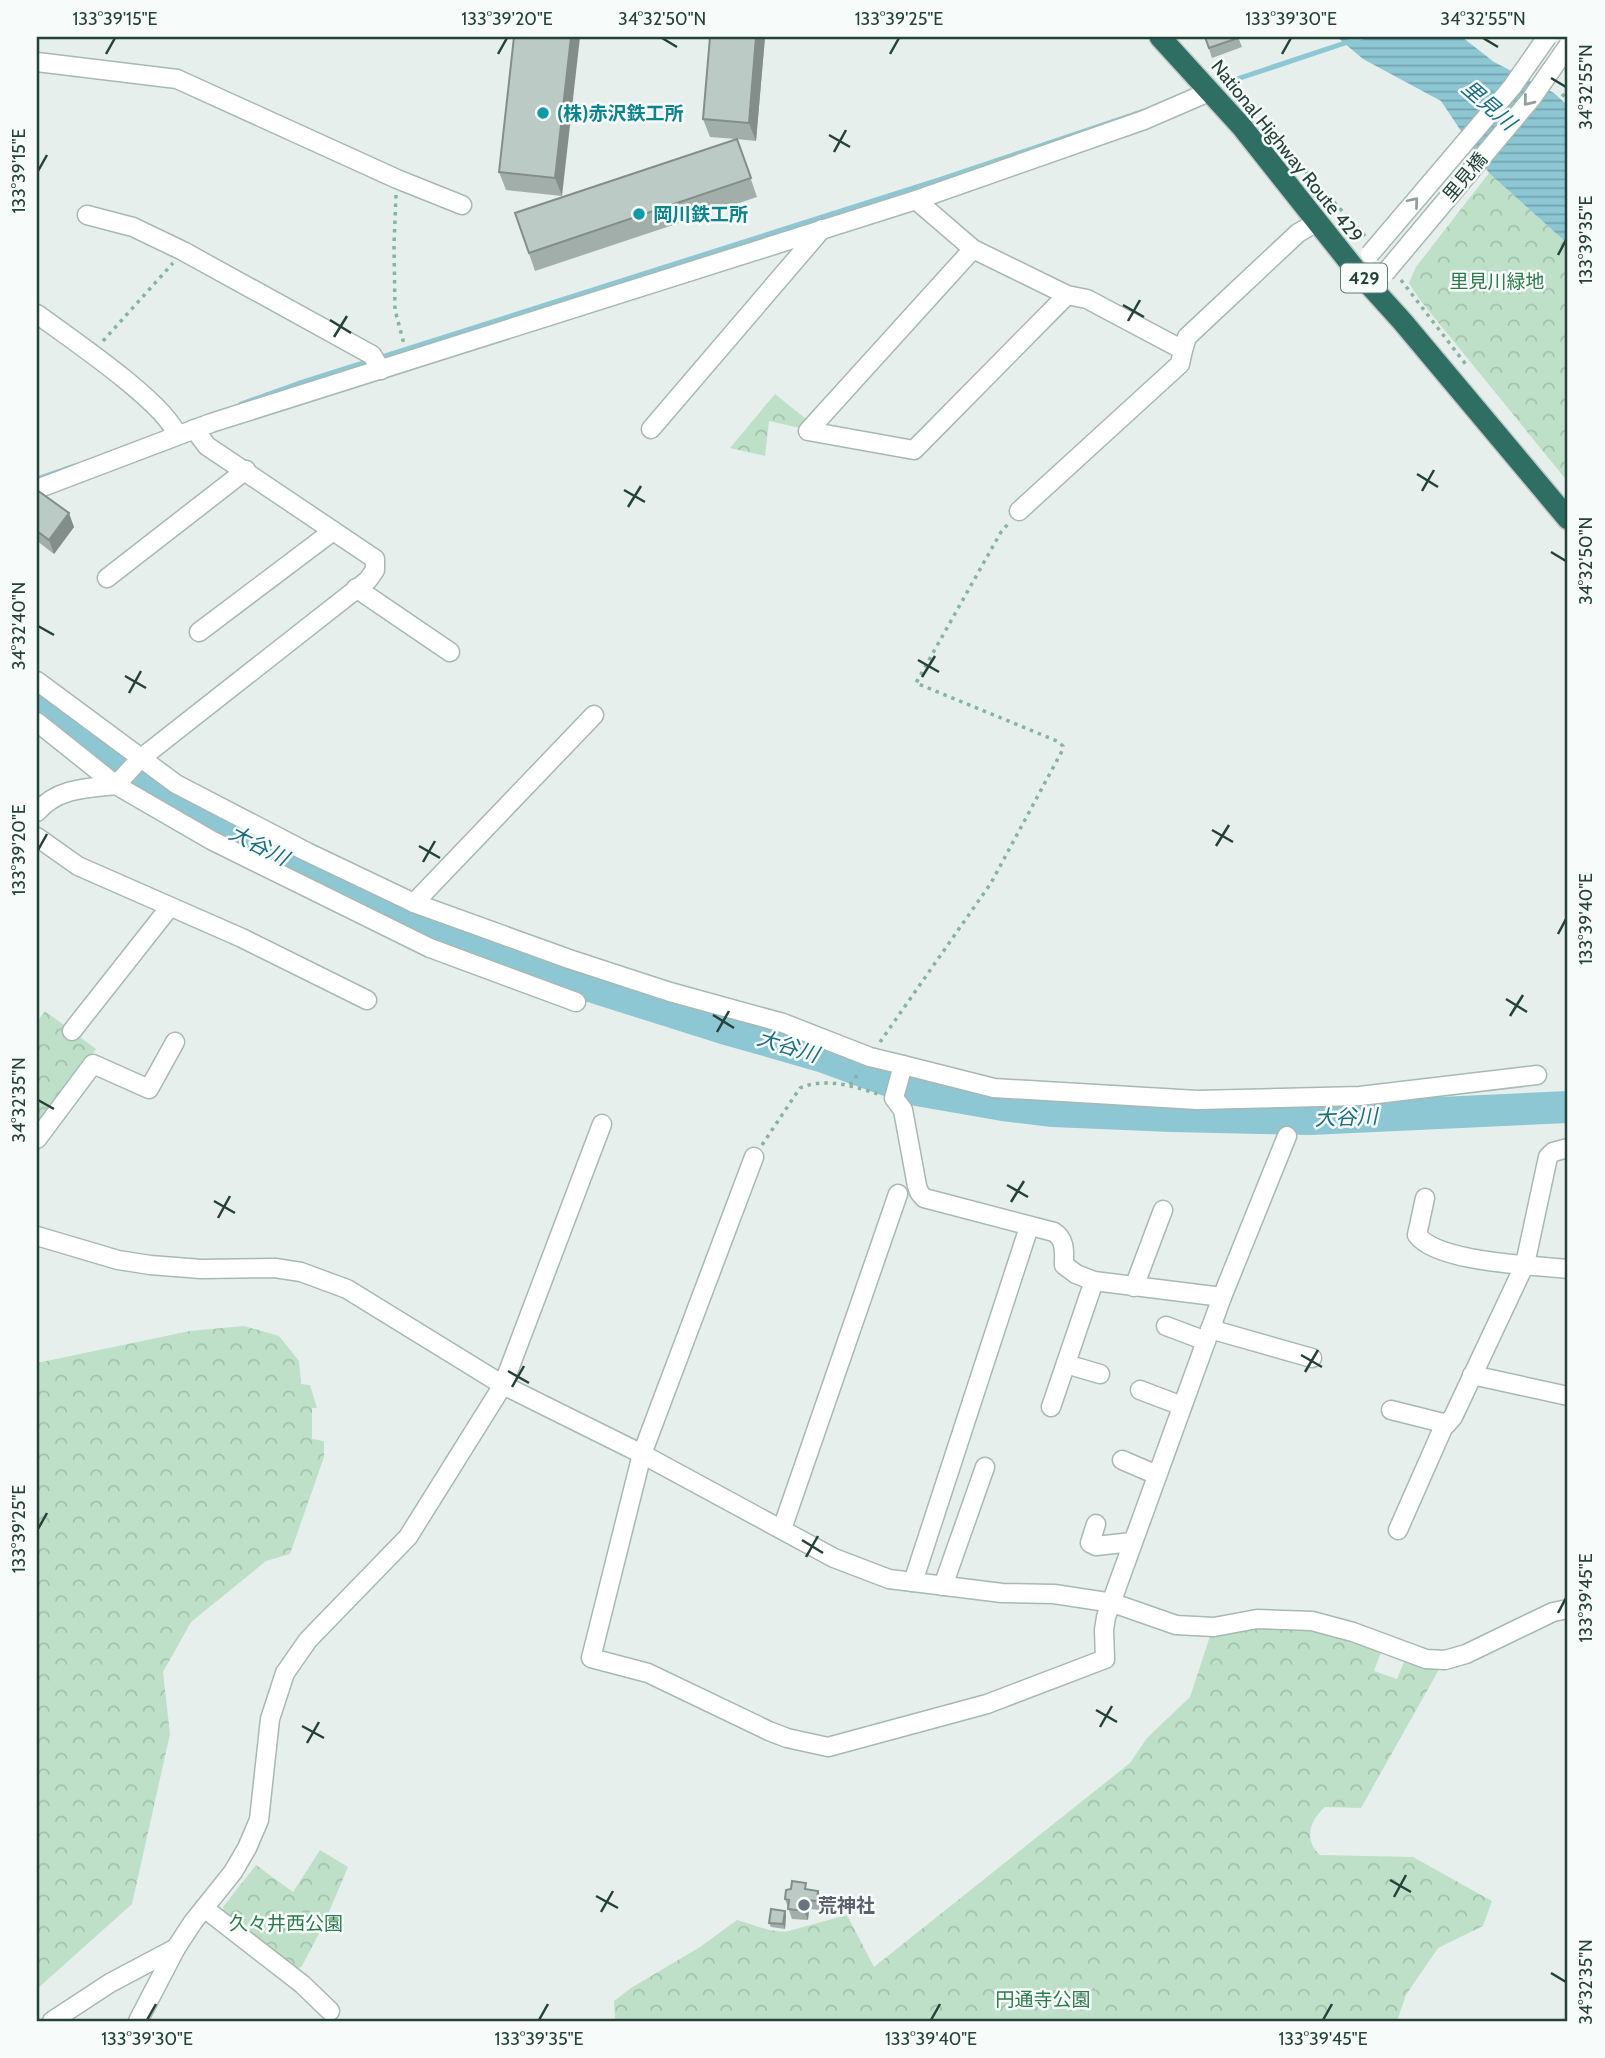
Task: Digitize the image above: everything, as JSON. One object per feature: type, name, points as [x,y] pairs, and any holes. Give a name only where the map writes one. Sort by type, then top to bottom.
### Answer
[{"type":"highway","name":"National Highway Route 429","points":[[1160,37],[1211,91],[1317,222],[1362,261],[1568,519]]},
{"type":"street","name":"里見橋","points":[[1362,261],[1512,87],[1547,37]]},
{"type":"street","name":"里見橋","points":[[1378,280],[1531,99],[1568,46]]},
{"type":"street","points":[[37,62],[177,79],[397,179],[463,205]]},
{"type":"street","points":[[37,489],[174,429],[194,429],[377,363],[916,200],[1144,120],[1211,91]]},
{"type":"street","points":[[916,200],[973,249],[1067,295],[1087,299],[1183,350]]},
{"type":"street","points":[[87,215],[133,227],[183,251],[377,363]]},
{"type":"street","points":[[1018,512],[1180,364],[1186,337],[1298,233],[1317,222]]},
{"type":"street","points":[[651,429],[822,229]]},
{"type":"street","points":[[973,249],[808,431],[914,450],[1067,295]]},
{"type":"street","points":[[37,314],[92,354],[174,429]]},
{"type":"street","points":[[37,812],[56,795],[116,785],[140,759],[368,580],[375,570],[375,559],[207,446],[194,429]]},
{"type":"street","points":[[107,578],[246,471]]},
{"type":"street","points":[[199,632],[333,531]]},
{"type":"street","points":[[356,588],[450,652]]},
{"type":"street","points":[[37,681],[176,784],[307,852],[414,903],[620,975],[783,1023],[870,1056],[903,1065],[994,1088],[1197,1100],[1360,1096],[1537,1075]]},
{"type":"street","points":[[414,903],[594,715]]},
{"type":"street","points":[[37,722],[116,785],[211,840],[430,948],[576,1002]]},
{"type":"street","points":[[37,837],[78,866],[242,938],[367,1000]]},
{"type":"street","points":[[72,1031],[169,908]]},
{"type":"street","points":[[37,1139],[93,1065],[149,1089],[175,1042]]},
{"type":"street","points":[[903,1065],[894,1098],[903,1110],[917,1186],[924,1198],[1054,1232],[1061,1237],[1064,1246],[1064,1265],[1076,1274],[1094,1281],[1222,1297]]},
{"type":"street","points":[[138,2021],[176,1948],[233,1872],[259,1820],[270,1719],[285,1673],[308,1640],[408,1537],[503,1385],[602,1124]]},
{"type":"street","points":[[754,1157],[642,1454],[591,1658],[648,1673],[787,1738],[828,1746],[987,1704],[1105,1659],[1104,1630],[1132,1542],[1222,1297],[1287,1136]]},
{"type":"street","points":[[1398,1530],[1525,1265],[1548,1157],[1553,1152],[1568,1148]]},
{"type":"street","points":[[782,1530],[898,1194]]},
{"type":"street","points":[[1425,1198],[1417,1235],[1421,1240],[1465,1258],[1568,1269]]},
{"type":"street","points":[[1134,1287],[1163,1210]]},
{"type":"street","points":[[913,1582],[1029,1227]]},
{"type":"street","points":[[37,1236],[118,1260],[201,1269],[275,1268],[302,1272],[347,1289],[503,1385],[642,1454],[782,1530],[863,1570],[889,1579],[1002,1593],[1054,1594],[1113,1603],[1175,1625],[1214,1627],[1257,1619],[1312,1621],[1353,1632],[1426,1659],[1445,1660],[1466,1654],[1553,1612],[1568,1609]]},
{"type":"street","points":[[1051,1408],[1094,1281]]},
{"type":"street","points":[[1166,1326],[1312,1357]]},
{"type":"street","points":[[1066,1364],[1100,1374]]},
{"type":"street","points":[[1472,1375],[1568,1396]]},
{"type":"street","points":[[1140,1390],[1182,1406]]},
{"type":"street","points":[[1391,1410],[1447,1424]]},
{"type":"street","points":[[1122,1460],[1157,1475]]},
{"type":"street","points":[[943,1586],[985,1467]]},
{"type":"street","points":[[1096,1524],[1090,1543],[1096,1546],[1132,1542]]},
{"type":"street","points":[[204,1908],[302,1984],[330,2011]]},
{"type":"street","points":[[52,2021],[110,1983],[176,1948]]},
{"type":"path","points":[[1562,94],[1568,100]]},
{"type":"path","points":[[397,179],[395,310],[404,346]]},
{"type":"path","points":[[92,354],[183,251]]},
{"type":"path","points":[[870,1056],[991,883],[1062,751],[1063,746],[1057,741],[916,683],[1001,532],[1018,512]]},
{"type":"path","points":[[849,1085],[855,1080]]},
{"type":"path","points":[[754,1157],[800,1087],[818,1082],[849,1085],[894,1098]]},
{"type":"green space","name":"里見川緑地","points":[[1489,173],[1568,244],[1568,482],[1409,283],[1416,267]]},
{"type":"green space","points":[[775,394],[806,419],[800,428],[769,421],[765,456],[730,448]]},
{"type":"green space","points":[[45,1011],[96,1049],[37,1129],[37,1022]]},
{"type":"green space","points":[[244,1326],[279,1336],[299,1361],[301,1384],[310,1385],[317,1408],[312,1408],[312,1439],[324,1441],[324,1457],[290,1554],[266,1561],[191,1622],[163,1672],[170,1734],[132,1904],[37,1989],[37,1363],[190,1331]]},
{"type":"green space","name":"円通寺公園","points":[[1292,1623],[1383,1647],[1374,1671],[1397,1679],[1406,1657],[1441,1666],[1361,1808],[1325,1807],[1312,1824],[1310,1837],[1320,1855],[1413,1857],[1492,1901],[1483,1926],[1438,1948],[1406,1995],[1397,2021],[615,2019],[614,2001],[700,1947],[737,1920],[785,1932],[847,1915],[874,1967],[1130,1763],[1147,1738],[1190,1697],[1212,1630]]},
{"type":"green space","name":"久々井西公園","points":[[320,1850],[348,1867],[323,1926],[302,1966],[296,1970],[224,1913],[223,1907],[256,1865],[293,1892]]},
{"type":"water","name":"里見川","points":[[1337,37],[1462,37],[1494,62],[1554,93],[1568,106],[1568,244],[1489,173],[1441,101],[1363,59]]},
{"type":"building","name":"(株)赤沢鉄工所","points":[[514,37],[571,37],[555,178],[499,172]]},
{"type":"building","name":"(株)赤沢鉄工所","points":[[710,37],[756,37],[749,123],[703,119]]},
{"type":"building","points":[[1205,37],[1238,37],[1238,38],[1209,48]]},
{"type":"building","points":[[737,139],[751,178],[529,253],[515,213]]},
{"type":"building","points":[[37,490],[69,513],[49,540],[37,531]]},
{"type":"building","points":[[792,1881],[806,1883],[805,1889],[818,1891],[817,1901],[806,1900],[804,1911],[788,1909],[786,1890],[791,1889]]},
{"type":"building","points":[[771,1909],[785,1911],[783,1924],[769,1923]]},
{"type":"waterway","points":[[1231,81],[1363,37]]},
{"type":"waterway","points":[[241,404],[939,180],[1144,111]]},
{"type":"waterway","points":[[37,479],[74,466]]},
{"type":"waterway","name":"大谷川","points":[[37,703],[126,772],[204,818],[348,889],[536,969],[821,1056],[911,1089],[1053,1111],[1172,1116],[1310,1119],[1568,1107]]},
{"type":"place","name":"(株)赤沢鉄工所","points":[[543,113]]},
{"type":"place","name":"岡川鉄工所","points":[[639,214]]},
{"type":"place","name":"荒神社","points":[[804,1905]]}]
